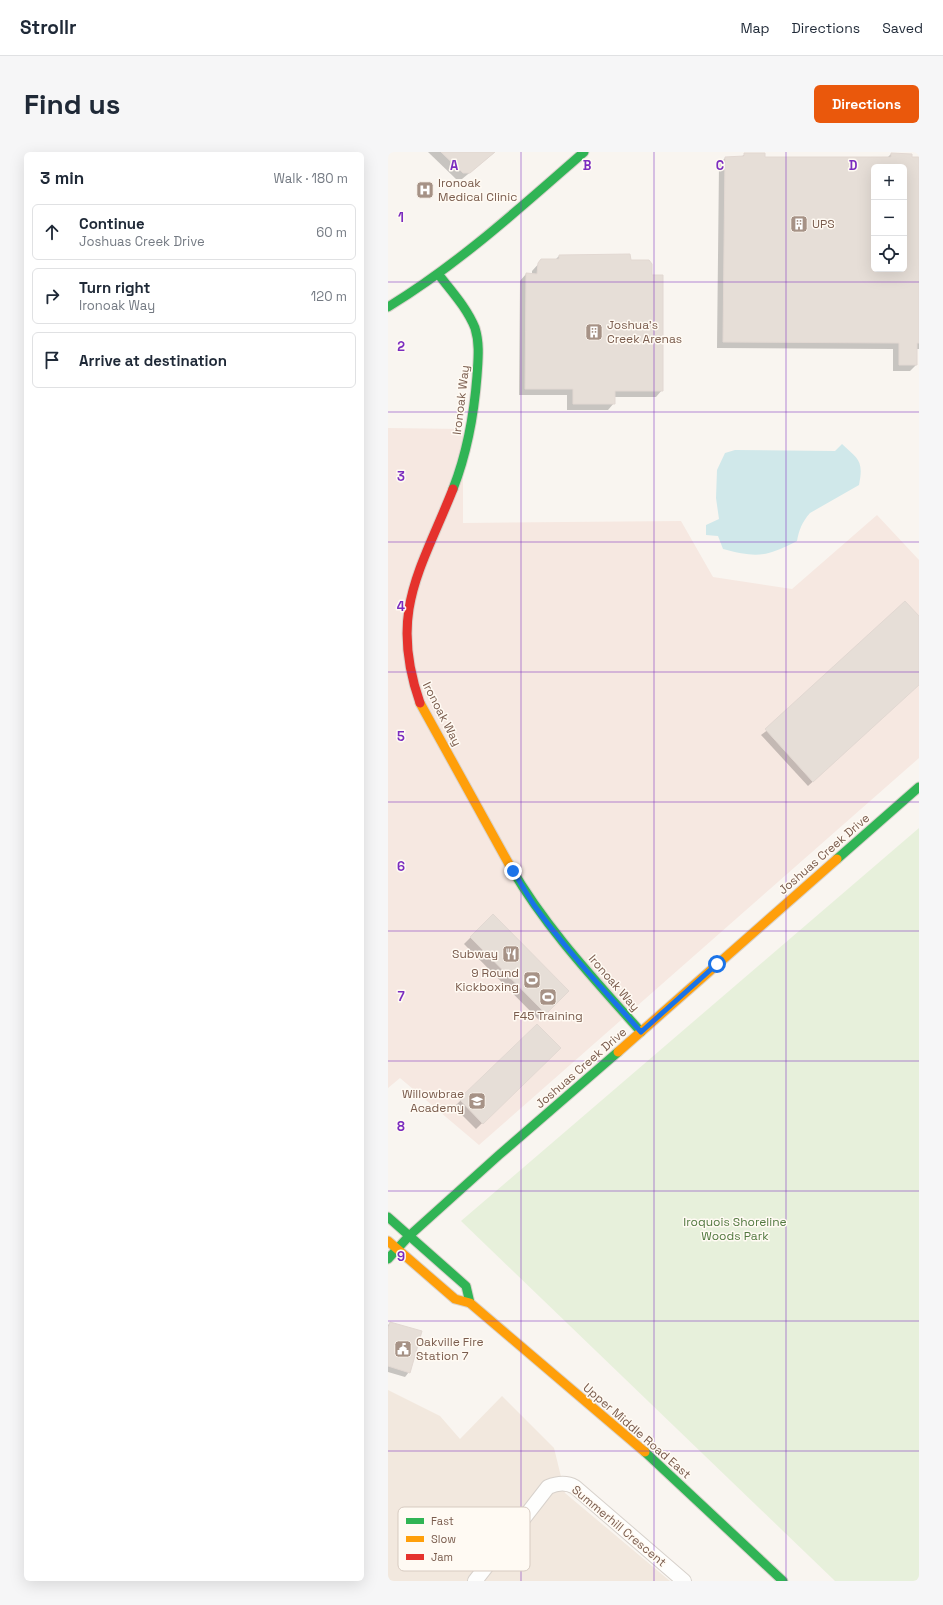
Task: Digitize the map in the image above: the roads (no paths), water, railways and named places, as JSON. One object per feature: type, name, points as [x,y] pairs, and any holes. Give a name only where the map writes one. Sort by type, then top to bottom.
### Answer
[{"type":"street","points":[[388,307],[408,296],[439,275],[584,152]]},
{"type":"street","name":"Ironoak Way","points":[[439,275],[469,316],[477,335],[479,357],[476,402],[470,435],[461,468],[445,510],[416,574],[409,594],[404,616],[403,636],[407,665],[414,690],[513,871],[534,905],[575,957],[641,1032]]},
{"type":"street","name":"Joshuas Creek Drive","points":[[388,1258],[410,1236],[503,1152],[919,787]]},
{"type":"street","points":[[388,1217],[466,1286],[470,1303]]},
{"type":"street","name":"Upper Middle Road East","points":[[388,1241],[455,1299],[470,1303],[645,1452],[783,1581]]},
{"type":"street","name":"Summerhill Crescent","points":[[530,1510],[548,1487],[561,1483],[568,1483],[575,1487],[684,1581]]},
{"type":"street","name":"Summerhill Crescent","points":[[475,1581],[483,1571]]},
{"type":"water","points":[[842,444],[856,457],[860,465],[861,470],[859,485],[810,513],[801,526],[797,541],[769,553],[753,555],[723,549],[718,536],[706,535],[706,525],[719,519],[716,498],[717,470],[725,453],[735,450],[835,451]]},
{"type":"place","name":"Ironoak Medical Clinic","points":[[425,190]]},
{"type":"place","name":"UPS","points":[[799,224]]},
{"type":"place","name":"Joshua's Creek Arenas","points":[[594,332]]},
{"type":"place","name":"Subway","points":[[511,954]]},
{"type":"place","name":"9 Round Kickboxing","points":[[532,980]]},
{"type":"place","name":"F45 Training","points":[[548,997]]},
{"type":"place","name":"Willowbrae Academy","points":[[477,1101]]},
{"type":"place","name":"Oakville Fire Station 7","points":[[403,1349]]},
{"type":"park label","name":"Iroquois Shoreline Woods Park","points":[[735,1229]]}]
